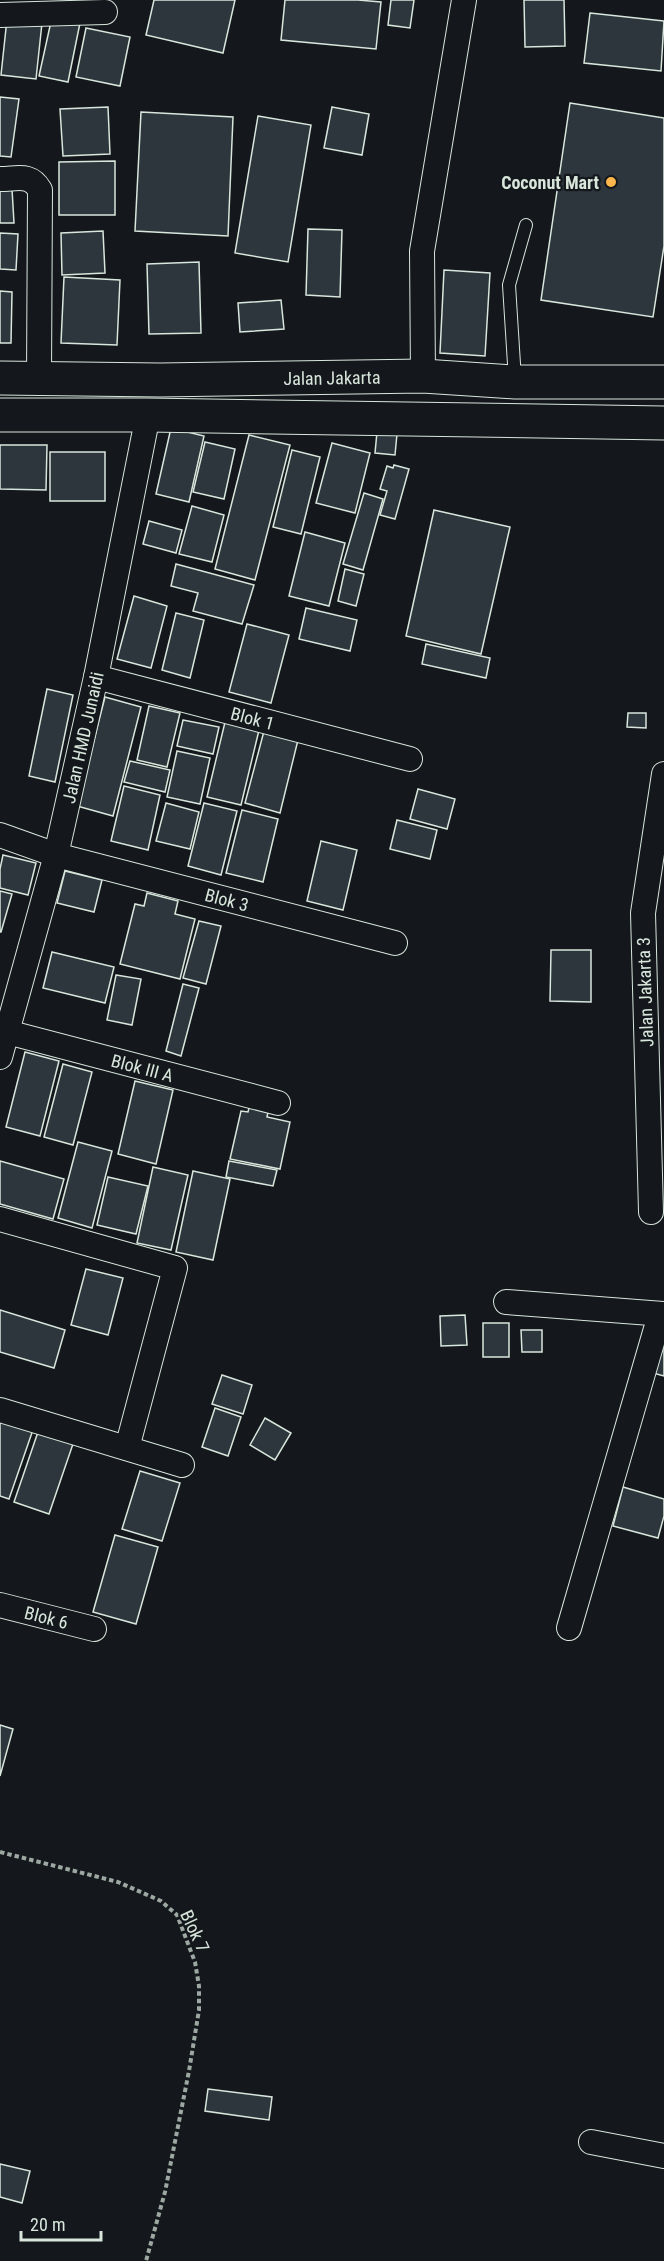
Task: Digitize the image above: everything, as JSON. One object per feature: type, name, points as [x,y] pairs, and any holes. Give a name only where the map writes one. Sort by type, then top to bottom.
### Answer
[{"type":"main road","name":"Jalan Jakarta","points":[[0,378],[160,380],[423,376],[515,382],[664,382]]},
{"type":"main road","points":[[0,415],[664,423]]},
{"type":"street","points":[[423,376],[422,251],[464,0]]},
{"type":"street","points":[[0,15],[105,12]]},
{"type":"street","points":[[0,179],[30,178],[35,181],[40,190],[39,378]]},
{"type":"street","name":"Jalan HMD Junaidi","points":[[0,1057],[56,855],[96,676],[148,416]]},
{"type":"street","name":"Blok 1","points":[[96,676],[410,759]]},
{"type":"street","name":"Jalan Jakarta 3","points":[[651,1212],[643,913],[664,774]]},
{"type":"street","name":"Blok 3","points":[[0,835],[56,855],[395,943]]},
{"type":"street","name":"Blok III A","points":[[7,1032],[278,1103]]},
{"type":"street","points":[[0,1219],[175,1268],[127,1448]]},
{"type":"street","points":[[506,1302],[662,1314],[569,1628]]},
{"type":"street","points":[[0,1410],[182,1465]]},
{"type":"street","name":"Blok 6","points":[[0,1605],[94,1629]]},
{"type":"street","points":[[591,2142],[664,2156]]},
{"type":"lane","points":[[515,382],[508,285],[526,225]]},
{"type":"path","name":"Blok 7","points":[[0,1852],[118,1882],[161,1902],[177,1916],[195,1962],[199,1986],[199,2010],[189,2072],[165,2192],[146,2261]]},
{"type":"building","points":[[154,0],[235,0],[223,53],[146,35]]},
{"type":"building","points":[[285,0],[381,2],[376,49],[281,40]]},
{"type":"building","points":[[391,0],[414,0],[410,28],[388,25]]},
{"type":"building","points":[[524,0],[564,0],[565,46],[525,47]]},
{"type":"building","points":[[590,13],[664,21],[661,71],[584,63]]},
{"type":"building","points":[[52,17],[80,23],[68,82],[39,76]]},
{"type":"building","points":[[7,19],[42,23],[36,79],[1,75]]},
{"type":"building","points":[[86,28],[130,37],[120,86],[76,77]]},
{"type":"building","points":[[0,97],[19,99],[11,157],[0,156]]},
{"type":"building","name":"Coconut Mart","points":[[570,103],[664,118],[664,246],[653,317],[541,300]]},
{"type":"building","points":[[108,107],[110,154],[63,156],[60,109]]},
{"type":"building","points":[[332,107],[369,114],[362,155],[324,148]]},
{"type":"building","points":[[141,112],[233,117],[228,236],[135,231]]},
{"type":"building","points":[[258,116],[311,125],[288,262],[235,253]]},
{"type":"building","points":[[115,161],[115,215],[59,215],[59,162]]},
{"type":"building","points":[[0,189],[12,189],[14,223],[0,223]]},
{"type":"building","points":[[308,229],[342,230],[340,297],[306,295]]},
{"type":"building","points":[[103,231],[105,273],[62,275],[61,233]]},
{"type":"building","points":[[0,233],[18,234],[16,270],[0,269]]},
{"type":"building","points":[[199,262],[201,333],[149,334],[147,264]]},
{"type":"building","points":[[444,270],[490,273],[485,356],[440,353]]},
{"type":"building","points":[[64,277],[120,280],[117,345],[61,343]]},
{"type":"building","points":[[0,291],[12,292],[11,343],[0,343]]},
{"type":"building","points":[[281,300],[284,329],[240,332],[238,303]]},
{"type":"building","points":[[171,428],[204,436],[189,502],[156,494]]},
{"type":"building","points":[[377,432],[397,434],[395,455],[375,453]]},
{"type":"building","points":[[249,435],[290,445],[255,580],[215,569]]},
{"type":"building","points":[[205,442],[235,449],[224,499],[193,492]]},
{"type":"building","points":[[332,443],[370,453],[355,513],[316,503]]},
{"type":"building","points":[[0,445],[47,445],[46,490],[0,489]]},
{"type":"building","points":[[292,450],[320,457],[301,534],[273,527]]},
{"type":"building","points":[[50,452],[105,452],[105,501],[50,501]]},
{"type":"building","points":[[394,465],[409,469],[395,519],[380,515],[387,491],[380,489],[387,466],[393,468]]},
{"type":"building","points":[[364,493],[383,499],[363,570],[343,564]]},
{"type":"building","points":[[192,506],[224,515],[212,562],[179,554]]},
{"type":"building","points":[[434,510],[510,527],[481,654],[406,636]]},
{"type":"building","points":[[149,521],[182,530],[176,553],[143,544]]},
{"type":"building","points":[[305,532],[345,543],[329,606],[289,596]]},
{"type":"building","points":[[176,564],[254,585],[242,624],[193,611],[198,593],[171,586]]},
{"type":"building","points":[[345,569],[364,574],[356,606],[338,601]]},
{"type":"building","points":[[134,596],[167,606],[151,668],[117,659]]},
{"type":"building","points":[[306,608],[357,620],[350,651],[299,639]]},
{"type":"building","points":[[176,613],[204,620],[190,678],[162,670]]},
{"type":"building","points":[[247,624],[289,635],[271,703],[229,692]]},
{"type":"building","points":[[426,644],[490,658],[486,678],[422,664]]},
{"type":"building","points":[[47,689],[73,695],[55,782],[29,776]]},
{"type":"building","points":[[105,697],[141,707],[113,816],[77,806]]},
{"type":"building","points":[[149,706],[180,713],[167,767],[137,760]]},
{"type":"building","points":[[628,713],[646,713],[646,728],[627,727]]},
{"type":"building","points":[[226,718],[260,726],[241,805],[207,797]]},
{"type":"building","points":[[183,720],[219,727],[213,754],[177,746]]},
{"type":"building","points":[[264,731],[298,740],[280,813],[245,803]]},
{"type":"building","points":[[177,751],[210,758],[200,804],[167,797]]},
{"type":"building","points":[[130,761],[170,770],[165,792],[124,782]]},
{"type":"building","points":[[124,786],[160,795],[148,850],[111,841]]},
{"type":"building","points":[[418,789],[455,799],[447,829],[410,819]]},
{"type":"building","points":[[166,803],[199,812],[190,849],[156,841]]},
{"type":"building","points":[[204,803],[237,811],[221,875],[188,866]]},
{"type":"building","points":[[242,810],[278,819],[263,882],[226,873]]},
{"type":"building","points":[[397,820],[437,830],[430,859],[390,849]]},
{"type":"building","points":[[321,841],[357,850],[343,910],[307,901]]},
{"type":"building","points":[[3,855],[36,863],[28,895],[0,888]]},
{"type":"building","points":[[65,871],[102,880],[94,912],[57,903]]},
{"type":"building","points":[[0,891],[12,894],[1,932],[0,932]]},
{"type":"building","points":[[147,893],[178,901],[175,914],[195,919],[180,979],[120,964],[135,904],[144,906]]},
{"type":"building","points":[[199,921],[221,926],[206,984],[183,978]]},
{"type":"building","points":[[551,950],[591,950],[591,1002],[550,1001]]},
{"type":"building","points":[[52,952],[114,967],[105,1003],[43,988]]},
{"type":"building","points":[[116,975],[141,979],[132,1025],[107,1020]]},
{"type":"building","points":[[183,984],[199,988],[181,1056],[166,1051]]},
{"type":"building","points":[[25,1052],[59,1061],[40,1136],[6,1127]]},
{"type":"building","points":[[63,1064],[92,1072],[73,1145],[44,1137]]},
{"type":"building","points":[[135,1081],[173,1090],[156,1164],[118,1154]]},
{"type":"building","points":[[250,1104],[269,1108],[267,1117],[290,1122],[280,1169],[230,1159],[241,1111],[248,1112]]},
{"type":"building","points":[[78,1142],[112,1151],[92,1228],[58,1218]]},
{"type":"building","points":[[0,1161],[64,1179],[53,1219],[0,1204]]},
{"type":"building","points":[[229,1161],[277,1170],[273,1186],[226,1177]]},
{"type":"building","points":[[153,1167],[188,1175],[171,1250],[137,1243]]},
{"type":"building","points":[[193,1171],[230,1179],[213,1260],[176,1252]]},
{"type":"building","points":[[108,1177],[148,1186],[136,1234],[97,1225]]},
{"type":"building","points":[[86,1269],[123,1278],[108,1335],[71,1325]]},
{"type":"building","points":[[0,1310],[65,1330],[54,1368],[0,1352]]},
{"type":"building","points":[[465,1315],[467,1345],[441,1346],[440,1316]]},
{"type":"building","points":[[483,1323],[509,1323],[509,1357],[483,1357]]},
{"type":"building","points":[[521,1330],[542,1330],[542,1352],[522,1352]]},
{"type":"building","points":[[664,1339],[664,1376],[653,1373]]},
{"type":"building","points":[[222,1375],[252,1385],[243,1414],[212,1404]]},
{"type":"building","points":[[215,1408],[241,1417],[228,1456],[202,1447]]},
{"type":"building","points":[[0,1412],[35,1424],[9,1499],[0,1496]]},
{"type":"building","points":[[265,1418],[291,1433],[275,1460],[250,1445]]},
{"type":"building","points":[[39,1429],[74,1441],[49,1514],[14,1502]]},
{"type":"building","points":[[140,1471],[180,1483],[162,1541],[122,1529]]},
{"type":"building","points":[[623,1487],[664,1499],[664,1516],[658,1538],[613,1526]]},
{"type":"building","points":[[115,1535],[158,1547],[136,1624],[93,1612]]},
{"type":"building","points":[[0,1725],[13,1729],[0,1776]]},
{"type":"building","points":[[208,2089],[272,2097],[269,2120],[205,2111]]},
{"type":"building","points":[[0,2164],[30,2171],[22,2203],[0,2197]]},
{"type":"place","name":"Coconut Mart","points":[[611,182]]}]
